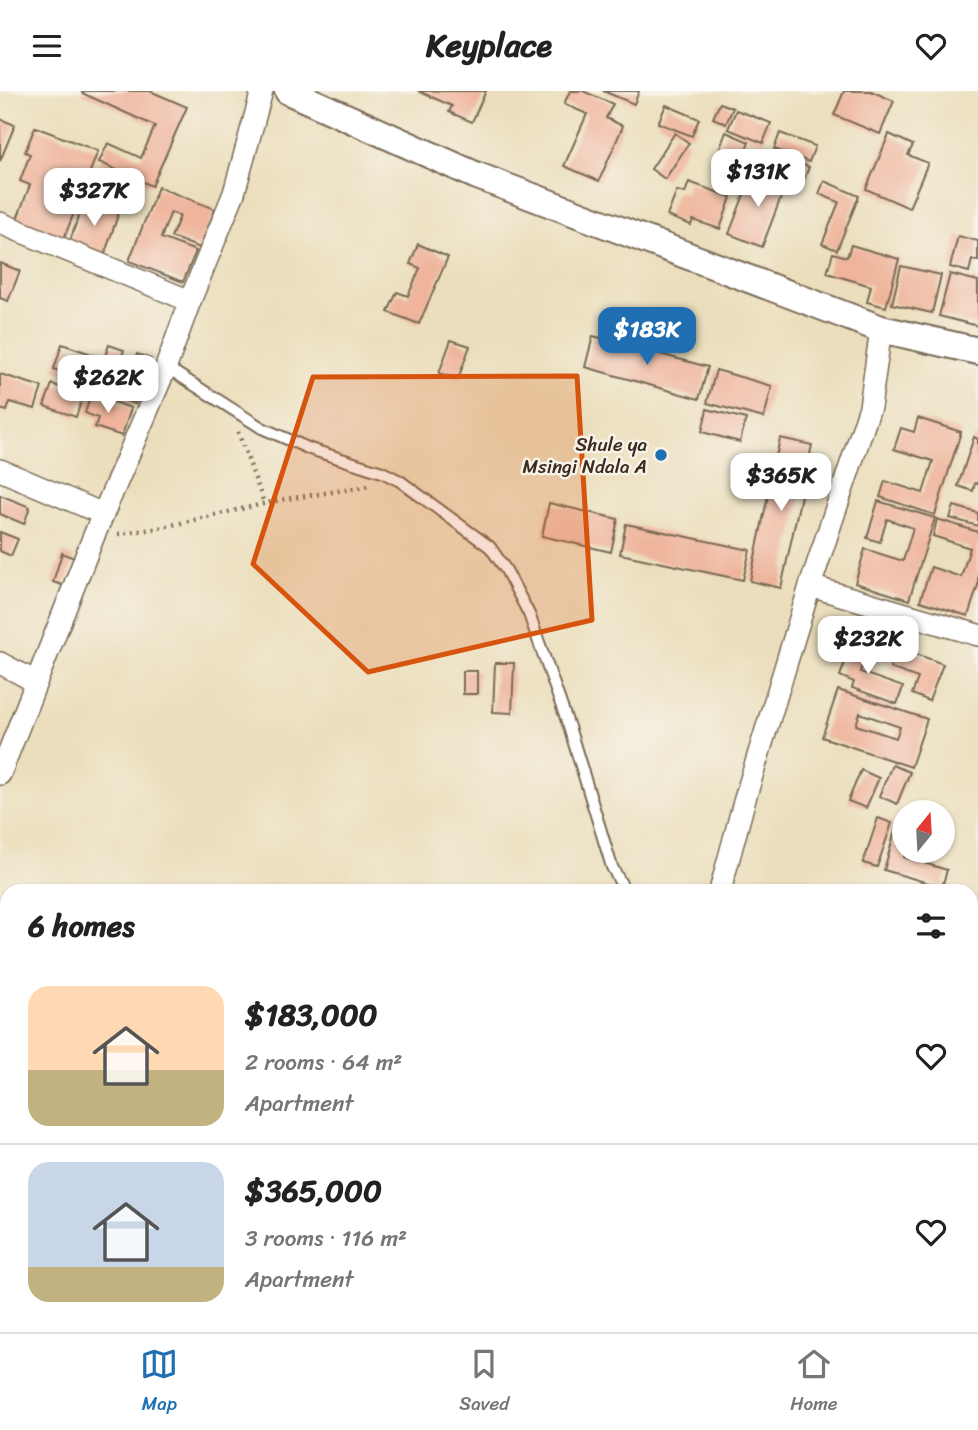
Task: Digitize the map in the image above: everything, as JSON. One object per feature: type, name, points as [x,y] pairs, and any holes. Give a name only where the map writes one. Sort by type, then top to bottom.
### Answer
[{"type":"street","points":[[0,774],[234,193],[262,91]]},
{"type":"street","points":[[288,91],[475,175],[881,329],[978,351]]},
{"type":"street","points":[[0,223],[190,301]]},
{"type":"street","points":[[722,884],[810,586],[870,407],[881,329]]},
{"type":"street","points":[[0,470],[103,515]]},
{"type":"street","points":[[810,586],[978,635]]},
{"type":"street","points":[[0,663],[36,682]]},
{"type":"lane","points":[[166,367],[262,428],[310,449],[382,472],[400,481],[490,547],[506,570],[529,614],[547,661],[611,867],[621,884]]},
{"type":"path","points":[[229,409],[264,503]]},
{"type":"path","points":[[93,538],[159,529],[264,503],[400,481]]},
{"type":"highlighted area","points":[[577,376],[592,620],[368,672],[253,564],[313,377]]},
{"type":"building","points":[[150,91],[187,107],[152,186],[99,162],[108,143],[141,158],[155,126],[82,93]]},
{"type":"building","points":[[418,91],[486,91],[472,122],[449,112],[452,106]]},
{"type":"building","points":[[570,91],[583,91],[613,104],[606,118],[623,126],[599,181],[564,166],[587,114],[564,104]]},
{"type":"building","points":[[603,91],[639,91],[634,104]]},
{"type":"building","points":[[844,91],[871,91],[894,101],[880,134],[834,115]]},
{"type":"building","points":[[720,103],[733,108],[726,124],[713,118]]},
{"type":"building","points":[[666,105],[699,119],[692,136],[658,123]]},
{"type":"building","points":[[736,110],[771,123],[763,143],[728,129]]},
{"type":"building","points":[[0,119],[15,125],[0,161]]},
{"type":"building","points":[[35,127],[98,151],[61,246],[14,227],[30,185],[20,181],[30,154],[25,152]]},
{"type":"building","points":[[726,132],[749,142],[741,162],[718,153]]},
{"type":"building","points":[[675,133],[689,143],[665,179],[651,169]]},
{"type":"building","points":[[780,133],[815,146],[809,162],[774,149]]},
{"type":"building","points":[[889,134],[913,145],[908,155],[928,163],[909,208],[866,189]]},
{"type":"building","points":[[774,154],[809,167],[803,182],[768,168]]},
{"type":"building","points":[[753,171],[786,184],[762,247],[729,234]]},
{"type":"building","points":[[824,181],[859,196],[837,250],[822,244],[839,202],[819,194]]},
{"type":"building","points":[[689,182],[731,197],[720,229],[693,220],[691,225],[667,216],[677,191],[685,193]]},
{"type":"building","points":[[158,187],[215,209],[200,248],[171,237],[180,216],[171,212],[161,238],[196,251],[183,282],[129,261]]},
{"type":"building","points":[[85,197],[120,209],[103,259],[68,247]]},
{"type":"building","points":[[958,236],[978,241],[978,261],[972,260],[969,272],[950,267]]},
{"type":"building","points":[[418,244],[448,257],[419,324],[388,312],[397,292],[408,296],[420,268],[410,264]]},
{"type":"building","points":[[851,245],[899,259],[886,307],[867,302],[871,286],[827,273],[833,253],[847,257]]},
{"type":"building","points":[[0,263],[20,271],[8,301],[0,298]]},
{"type":"building","points":[[901,266],[941,275],[932,313],[892,304]]},
{"type":"building","points":[[950,274],[978,281],[978,326],[939,316]]},
{"type":"building","points":[[593,336],[708,367],[699,399],[585,367]]},
{"type":"building","points":[[451,340],[470,346],[458,379],[439,373]]},
{"type":"building","points":[[62,344],[97,356],[89,381],[54,369]]},
{"type":"building","points":[[109,345],[124,350],[114,377],[127,382],[137,354],[151,359],[135,404],[93,389]]},
{"type":"building","points":[[716,370],[772,386],[764,418],[707,403]]},
{"type":"building","points":[[0,374],[42,387],[35,409],[10,402],[7,411],[0,409]]},
{"type":"building","points":[[52,384],[83,396],[76,417],[44,406]]},
{"type":"building","points":[[91,394],[131,408],[122,436],[95,427],[98,418],[85,413]]},
{"type":"building","points":[[707,409],[746,419],[740,442],[702,432]]},
{"type":"building","points":[[918,418],[961,432],[935,515],[880,497],[885,481],[923,493],[933,461],[894,449],[901,428],[914,432]]},
{"type":"building","points":[[974,437],[978,439],[978,484],[975,483],[973,491],[958,486]]},
{"type":"building","points":[[780,438],[812,445],[781,588],[750,581]]},
{"type":"building","points":[[0,495],[30,507],[24,524],[0,514]]},
{"type":"building","points":[[878,501],[935,518],[909,600],[855,583],[865,549],[903,561],[913,528],[887,519],[880,542],[867,538]]},
{"type":"building","points":[[549,503],[618,519],[611,552],[542,536]]},
{"type":"building","points":[[954,506],[978,513],[978,526],[950,518]]},
{"type":"building","points":[[937,519],[978,532],[978,585],[968,616],[920,601],[931,567],[961,577],[970,548],[933,536]]},
{"type":"building","points":[[626,524],[750,550],[743,580],[620,554]]},
{"type":"building","points":[[0,532],[18,539],[11,556],[0,551]]},
{"type":"building","points":[[62,553],[74,558],[65,586],[53,582]]},
{"type":"building","points":[[853,640],[869,646],[860,672],[903,687],[897,704],[852,688],[854,682],[840,676]]},
{"type":"building","points":[[898,647],[943,664],[929,701],[912,694],[918,678],[890,668]]},
{"type":"building","points":[[495,663],[514,663],[512,713],[493,712]]},
{"type":"building","points":[[463,671],[477,671],[477,694],[463,694]]},
{"type":"building","points":[[838,690],[927,719],[911,767],[822,737]],"holes":[[[860,713],[900,727],[896,738],[856,725]]]},
{"type":"building","points":[[892,765],[910,772],[899,800],[892,802],[879,796]]},
{"type":"building","points":[[861,770],[879,778],[866,808],[848,801]]},
{"type":"building","points":[[878,818],[892,823],[877,867],[863,863]]},
{"type":"building","points":[[892,842],[892,863],[924,863],[947,870],[943,884],[932,884],[884,870]]},
{"type":"place","name":"Shule ya Msingi Ndala A","points":[[661,455]]}]
